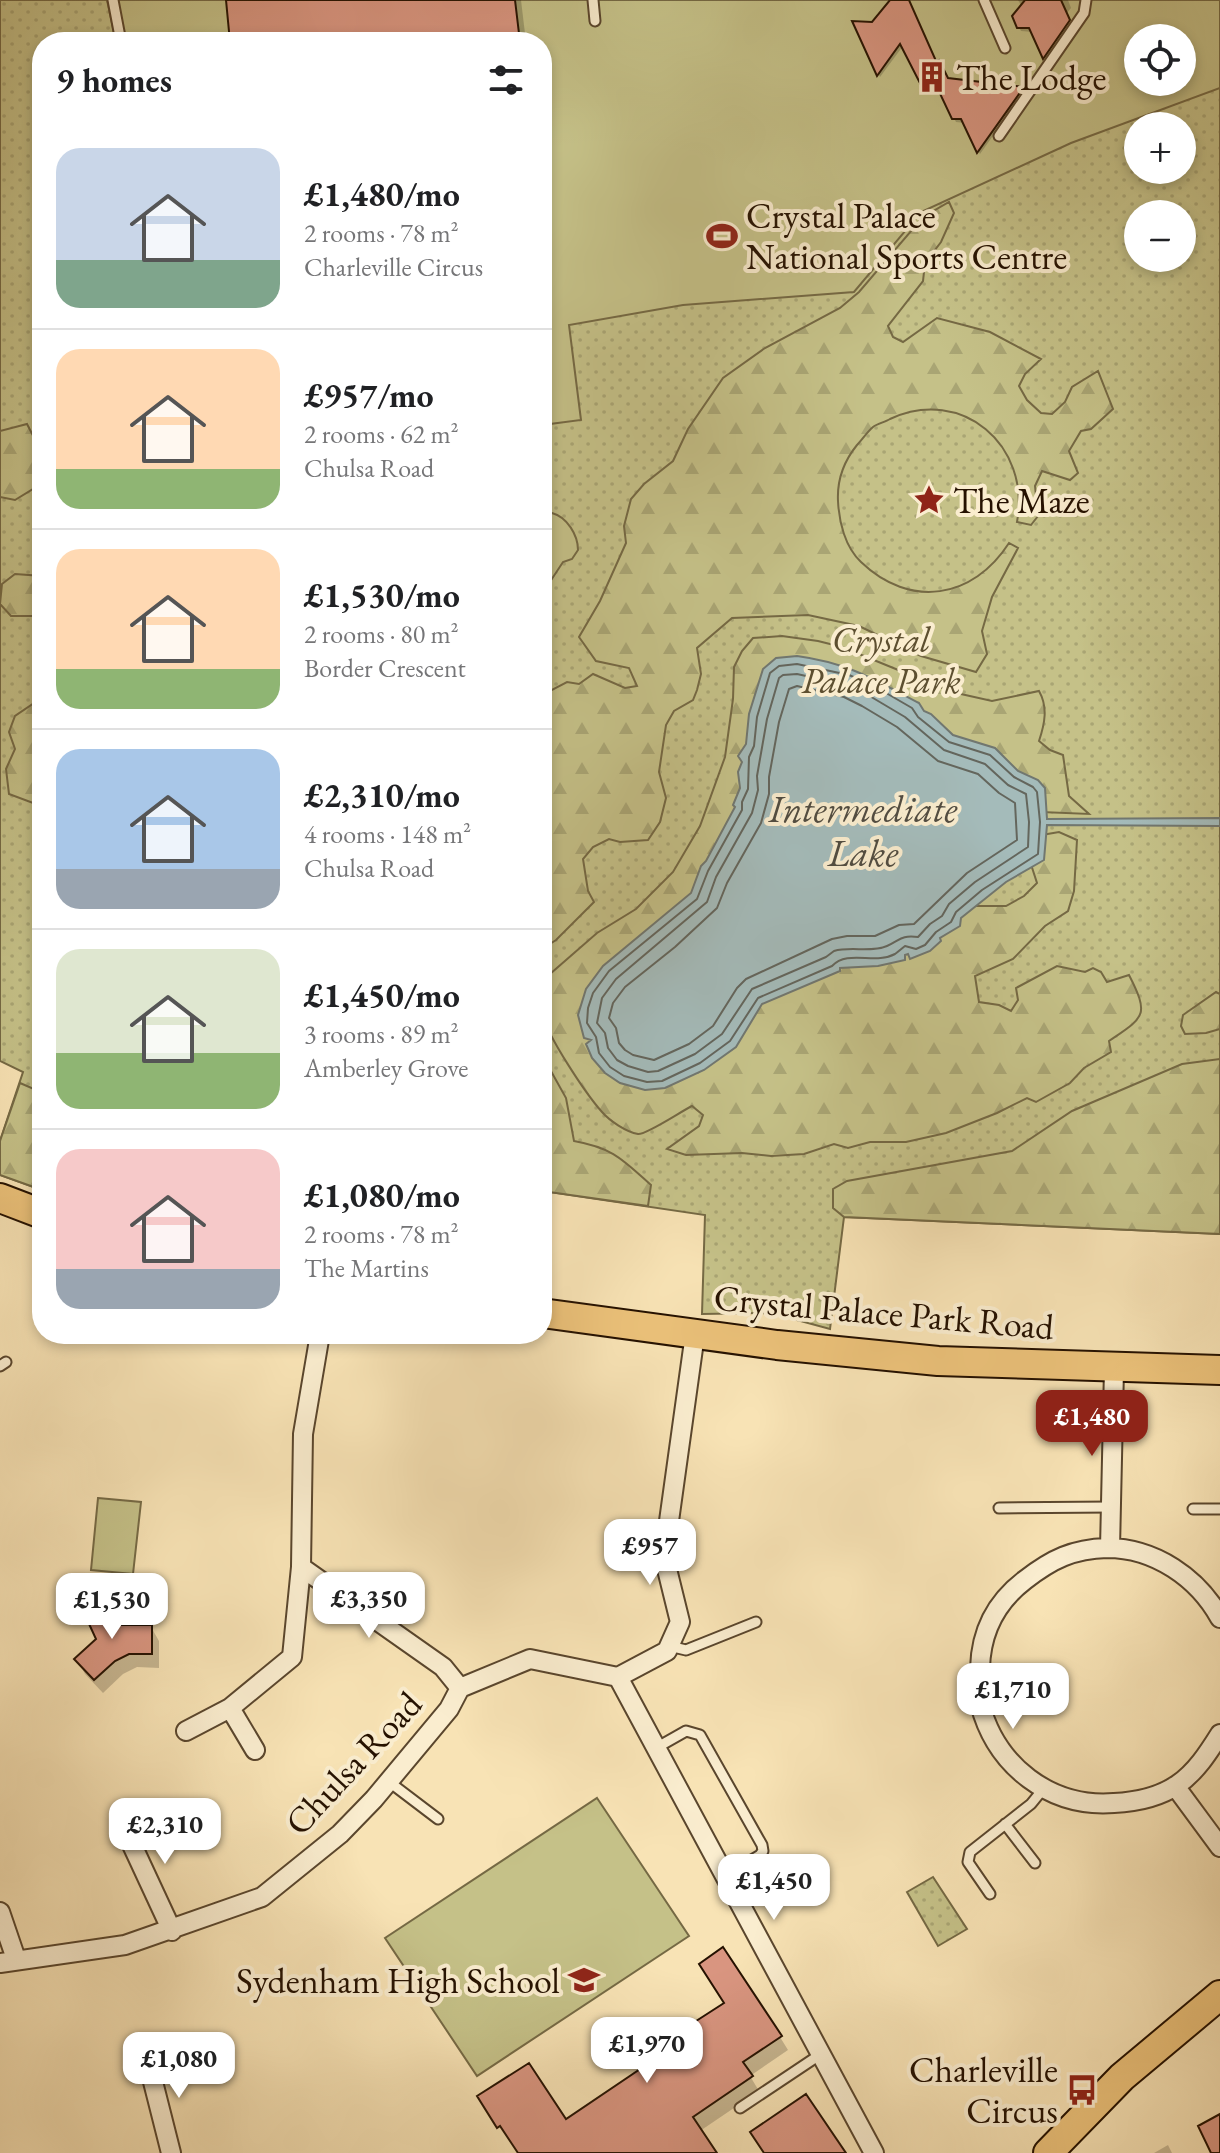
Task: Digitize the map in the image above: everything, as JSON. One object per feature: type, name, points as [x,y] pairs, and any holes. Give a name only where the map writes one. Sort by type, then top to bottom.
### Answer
[{"type":"main road","points":[[0,1198],[32,1210]]},
{"type":"main road","name":"Crystal Palace Park Road","points":[[552,1314],[938,1361],[1220,1370]]},
{"type":"main road","points":[[1048,2153],[1122,2077],[1220,1995]]},
{"type":"street","points":[[695,1334],[664,1557],[680,1622],[667,1651],[618,1677],[874,2153]]},
{"type":"street","points":[[186,1731],[230,1708],[292,1657],[301,1567],[303,1434],[318,1344]]},
{"type":"street","points":[[1110,1548],[1114,1369]]},
{"type":"street","points":[[1220,1618],[1211,1601],[1179,1570],[1154,1557],[1110,1548],[1080,1550],[1050,1561],[1008,1593],[991,1619],[980,1649],[980,1702],[992,1738],[1008,1761],[1030,1781],[1061,1797],[1093,1805],[1138,1801],[1175,1786],[1199,1766],[1220,1736]]},
{"type":"street","points":[[301,1567],[443,1667],[460,1688]]},
{"type":"street","name":"Chulsa Road","points":[[8,1961],[125,1945],[262,1897],[340,1834],[449,1709],[460,1688],[530,1659],[618,1677]]},
{"type":"street","points":[[230,1708],[255,1750]]},
{"type":"street","points":[[1175,1786],[1220,1847]]},
{"type":"street","points":[[120,1819],[172,1931]]},
{"type":"street","points":[[0,1912],[8,1961]]},
{"type":"street","points":[[147,2058],[171,2153]]},
{"type":"lane","points":[[113,0],[119,32]]},
{"type":"lane","points":[[593,0],[595,21]]},
{"type":"lane","points":[[984,0],[1005,48]]},
{"type":"lane","points":[[999,136],[1084,13],[1086,0]]},
{"type":"lane","points":[[999,1508],[1112,1507]]},
{"type":"lane","points":[[1193,1509],[1220,1509]]},
{"type":"lane","points":[[669,1646],[686,1650],[756,1622]]},
{"type":"lane","points":[[656,1748],[686,1731],[700,1735],[762,1845],[760,1855],[725,1876]]},
{"type":"lane","points":[[388,1781],[438,1819]]},
{"type":"lane","points":[[990,1894],[968,1862],[970,1852],[1031,1804],[1044,1788]]},
{"type":"lane","points":[[1005,1824],[1035,1863]]},
{"type":"lane","points":[[740,2108],[821,2054]]},
{"type":"green space","name":"Crystal Palace Park","points":[[0,0],[1220,0],[1220,1234],[844,1217],[830,1329],[771,1313],[702,1314],[705,1215],[552,1192],[552,32],[32,32],[32,1186],[0,1175],[0,1141],[23,1072],[0,1061]]},
{"type":"green space","name":"Crystal Palace National Sports Centre","points":[[107,0],[1220,0],[1220,88],[1155,112],[1124,112],[1124,123],[1071,143],[921,212],[854,292],[683,305],[569,325],[581,420],[552,424],[552,32],[114,32]]},
{"type":"green space","points":[[949,202],[954,213],[941,242],[925,263],[923,281],[888,326],[893,337],[903,342],[937,318],[990,332],[1041,359],[1025,374],[1019,386],[1027,400],[1041,413],[1052,414],[1065,402],[1072,387],[1098,371],[1113,409],[1091,429],[1081,431],[1069,451],[1078,473],[1070,480],[1042,471],[1035,486],[1038,516],[1031,525],[1017,522],[1019,494],[1013,469],[1002,447],[986,429],[966,417],[942,410],[917,411],[871,429],[848,458],[839,486],[841,526],[847,542],[861,562],[900,587],[940,591],[978,576],[1009,543],[1018,548],[992,597],[982,631],[987,654],[976,672],[921,656],[859,626],[808,615],[732,618],[697,648],[701,674],[693,700],[674,711],[666,725],[659,772],[666,798],[660,822],[648,840],[620,842],[609,839],[593,847],[583,859],[588,891],[594,902],[552,943],[552,690],[567,682],[579,684],[593,674],[625,688],[637,686],[629,668],[596,661],[579,637],[600,601],[626,543],[624,526],[631,499],[644,484],[673,461],[688,429],[723,378],[765,348],[840,308],[859,292],[923,217]]},
{"type":"green space","points":[[27,424],[32,434],[32,490],[15,500],[0,497],[0,431]]},
{"type":"green space","points":[[552,513],[571,527],[576,538],[578,550],[572,559],[563,562],[552,579]]},
{"type":"green space","points":[[15,574],[32,575],[32,616],[11,616],[0,604],[2,584]]},
{"type":"green space","points":[[782,636],[842,647],[952,692],[992,701],[1039,691],[1045,715],[1039,741],[1063,755],[1069,796],[1089,814],[1041,812],[731,1018],[959,906],[1006,906],[1024,896],[1037,883],[1027,852],[1036,836],[1059,832],[1077,840],[1074,891],[1068,911],[1045,926],[1013,959],[975,976],[979,1002],[999,1005],[1011,1011],[1018,1000],[1016,988],[1057,966],[1085,972],[1093,968],[1101,972],[1107,982],[1129,975],[1140,999],[1140,1014],[1130,1026],[1109,1041],[1111,1052],[1084,1068],[1070,1083],[1036,1102],[1027,1098],[946,1133],[906,1142],[870,1142],[848,1148],[834,1144],[804,1154],[771,1156],[742,1153],[686,1155],[667,1149],[699,1126],[703,1115],[692,1106],[638,1134],[618,1126],[602,1112],[552,1037],[552,972],[597,933],[636,909],[673,872],[700,826],[725,757],[734,667],[753,638]]},
{"type":"green space","points":[[32,704],[32,803],[9,794],[6,769],[15,749],[9,732],[15,716]]},
{"type":"green space","points":[[1216,992],[1220,994],[1220,1029],[1185,1034],[1181,1026],[1183,1015]]},
{"type":"green space","points":[[1220,1059],[1220,1234],[844,1217],[833,1208],[833,1189],[847,1181],[1012,1151],[1072,1111],[1182,1064]]},
{"type":"green space","points":[[552,1073],[566,1098],[574,1141],[608,1151],[632,1168],[651,1185],[648,1206],[552,1192]]},
{"type":"green space","points":[[20,1083],[32,1088],[32,1186],[0,1175],[0,1141]]},
{"type":"green space","points":[[98,1498],[141,1502],[133,1574],[91,1570]]},
{"type":"green space","points":[[597,1798],[689,1936],[477,2076],[385,1938]]},
{"type":"green space","points":[[933,1877],[967,1929],[938,1946],[907,1892]]},
{"type":"water","name":"Intermediate Lake","points":[[797,656],[832,663],[875,680],[919,703],[953,735],[995,748],[1018,771],[1038,780],[1045,788],[1047,819],[1220,818],[1220,826],[1047,825],[1044,860],[1006,882],[961,918],[960,926],[940,938],[941,941],[930,951],[910,959],[908,954],[905,960],[878,966],[840,968],[840,971],[762,1004],[736,1047],[704,1070],[665,1088],[645,1090],[620,1083],[605,1073],[592,1058],[586,1044],[591,1040],[584,1038],[578,1015],[586,989],[603,966],[691,893],[701,866],[735,807],[733,805],[740,788],[738,772],[742,762],[738,756],[746,744],[749,714],[763,669],[776,658]]},
{"type":"building","points":[[226,0],[515,0],[519,32],[229,32]]},
{"type":"building","name":"The Lodge","points":[[890,0],[909,0],[936,61],[939,60],[948,78],[1024,87],[977,153],[961,119],[952,119],[936,85],[924,91],[900,44],[877,76],[852,21],[872,22]]},
{"type":"building","points":[[1025,0],[1061,0],[1070,20],[1043,59],[1029,28],[1017,28],[1012,16]]},
{"type":"building","points":[[110,1601],[121,1625],[152,1625],[152,1654],[129,1654],[115,1661],[94,1680],[74,1659],[96,1639],[84,1613]]},
{"type":"building","points":[[723,1947],[782,2036],[743,2062],[753,2076],[693,2117],[717,2153],[518,2153],[500,2126],[497,2128],[477,2096],[529,2063],[566,2119],[649,2063],[649,2052],[664,2043],[670,2045],[692,2030],[693,2023],[724,2003],[699,1964]]},
{"type":"building","points":[[806,2094],[846,2153],[764,2153],[750,2132]]},
{"type":"building","points":[[1220,2114],[1220,2153],[1211,2153],[1198,2126]]},
{"type":"place","name":"The Lodge","points":[[932,77]]},
{"type":"place","name":"Crystal Palace National Sports Centre","points":[[722,236]]},
{"type":"place","name":"The Maze","points":[[929,500]]},
{"type":"place","name":"Sydenham High School","points":[[584,1980]]},
{"type":"place","name":"Charleville Circus","points":[[1082,2090]]}]
